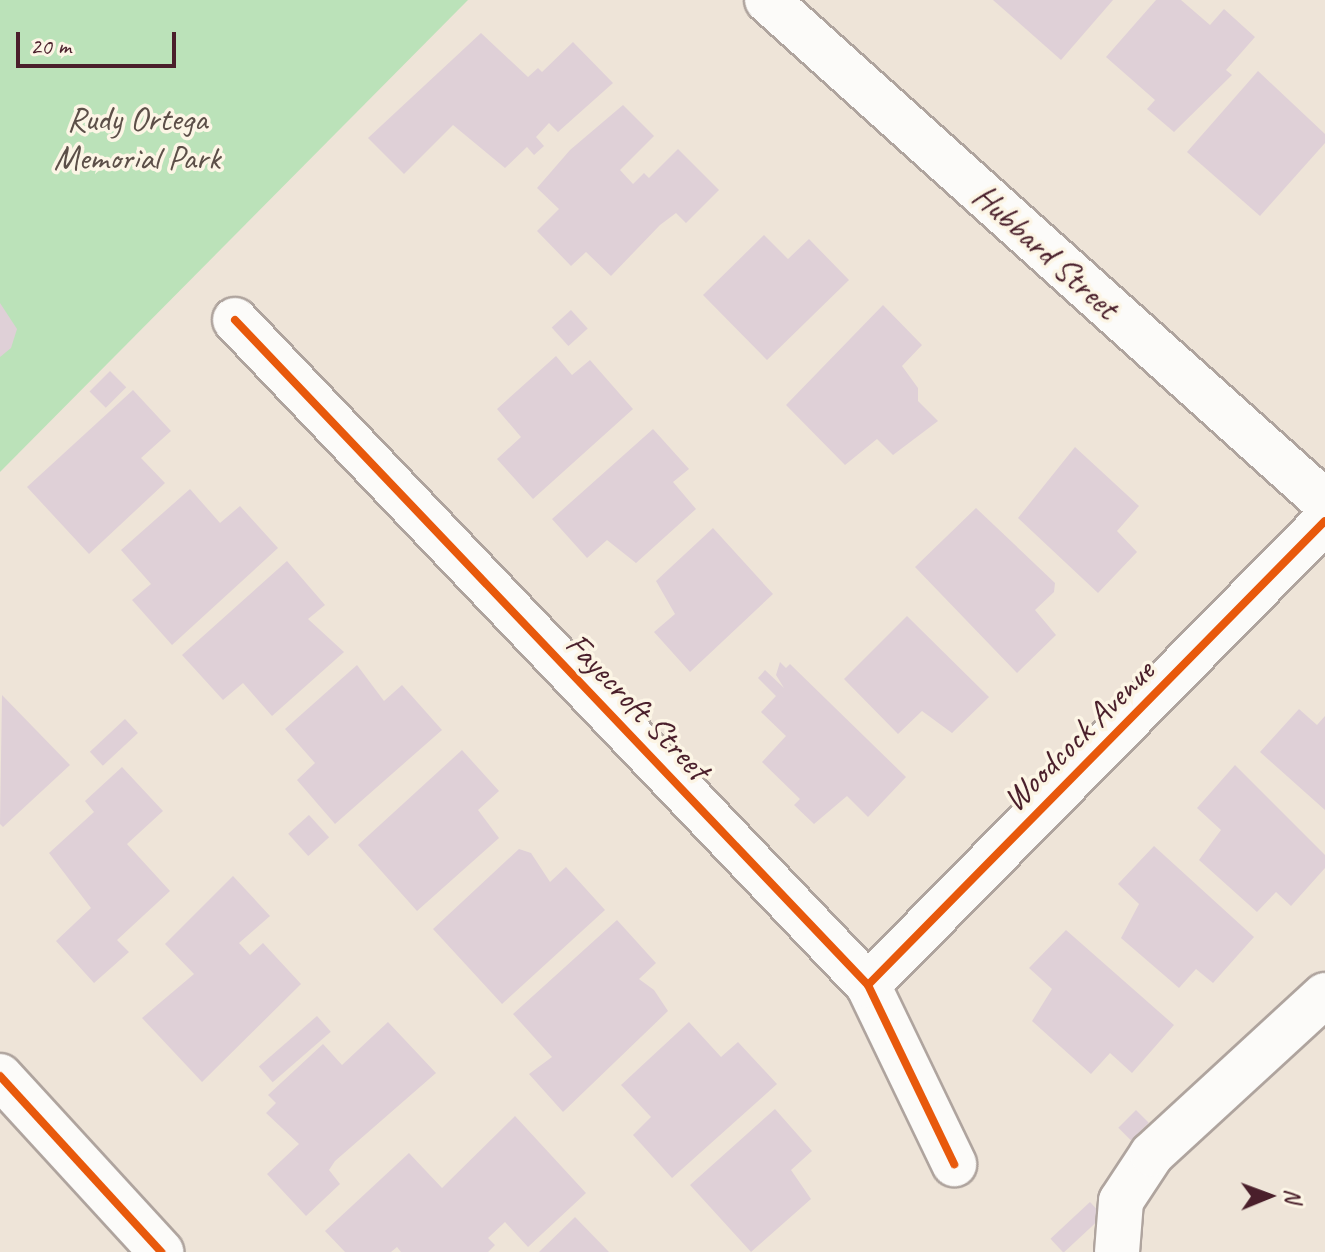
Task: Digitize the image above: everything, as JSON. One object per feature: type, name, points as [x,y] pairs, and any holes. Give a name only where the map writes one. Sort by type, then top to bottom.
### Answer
[{"type":"street","name":"Hubbard Street","points":[[767,0],[1325,502]]},
{"type":"street","name":"Fayecroft Street","points":[[235,320],[868,985],[954,1164]]},
{"type":"street","name":"Woodcock Avenue","points":[[868,985],[1325,521]]},
{"type":"street","points":[[1117,1252],[1121,1201],[1152,1154],[1325,995]]},
{"type":"street","points":[[0,1076],[161,1252]]},
{"type":"green space","name":"Rudy Ortega Memorial Park","points":[[0,0],[468,0],[0,472]]},
{"type":"building","points":[[993,0],[1113,0],[1061,60]]},
{"type":"building","points":[[1156,0],[1181,0],[1210,25],[1224,9],[1255,37],[1226,70],[1232,75],[1174,132],[1147,109],[1155,100],[1106,57]]},
{"type":"building","points":[[481,33],[528,77],[538,68],[542,72],[573,42],[613,83],[558,132],[549,123],[536,137],[544,146],[534,155],[527,147],[505,168],[453,125],[404,174],[368,138]]},
{"type":"building","points":[[1258,71],[1325,134],[1325,143],[1260,216],[1187,152]]},
{"type":"building","points":[[623,105],[654,136],[620,170],[633,184],[644,173],[649,178],[678,149],[719,190],[686,223],[676,213],[660,225],[611,276],[586,252],[571,266],[537,231],[559,209],[537,188],[570,150]]},
{"type":"building","points":[[764,235],[788,259],[809,239],[849,280],[767,360],[703,295]]},
{"type":"building","points":[[0,303],[17,329],[11,348],[0,357]]},
{"type":"building","points":[[883,305],[922,345],[902,366],[918,388],[918,401],[938,421],[893,455],[877,439],[845,465],[786,405]]},
{"type":"building","points":[[571,310],[588,329],[568,346],[552,327]]},
{"type":"building","points":[[556,356],[572,375],[590,360],[633,409],[533,499],[497,459],[521,437],[497,409]]},
{"type":"building","points":[[110,371],[126,387],[106,408],[89,392]]},
{"type":"building","points":[[133,390],[171,431],[141,458],[165,483],[89,554],[27,487]]},
{"type":"building","points":[[653,429],[689,469],[673,482],[696,509],[636,563],[607,540],[587,558],[552,519]]},
{"type":"building","points":[[1075,447],[1139,506],[1117,531],[1137,552],[1098,593],[1018,518]]},
{"type":"building","points":[[190,489],[220,523],[240,506],[278,548],[172,645],[132,600],[151,584],[121,550]]},
{"type":"building","points":[[976,508],[1055,583],[1054,592],[1035,610],[1056,635],[1017,673],[915,567]]},
{"type":"building","points":[[713,528],[773,594],[690,672],[654,632],[675,614],[656,581]]},
{"type":"building","points":[[287,561],[325,605],[308,619],[344,652],[272,716],[243,683],[223,700],[182,655]]},
{"type":"building","points":[[907,616],[989,697],[952,733],[922,711],[898,734],[844,679]]},
{"type":"building","points":[[780,662],[786,668],[790,664],[906,777],[868,817],[847,796],[814,824],[794,805],[800,799],[762,762],[786,736],[761,712],[776,696],[758,678],[765,670],[784,688],[776,675]]},
{"type":"building","points":[[357,665],[384,701],[402,685],[442,730],[335,824],[297,780],[315,763],[285,729]]},
{"type":"building","points":[[2,695],[70,765],[3,827],[0,824]]},
{"type":"building","points":[[1299,709],[1317,725],[1325,716],[1325,810],[1260,752]]},
{"type":"building","points":[[125,719],[138,733],[103,766],[90,752]]},
{"type":"building","points":[[462,750],[499,791],[478,810],[499,838],[417,911],[358,845]]},
{"type":"building","points":[[1235,765],[1325,855],[1325,868],[1291,906],[1276,892],[1257,912],[1199,860],[1221,830],[1197,808]]},
{"type":"building","points":[[122,767],[163,811],[127,844],[170,891],[117,940],[129,952],[94,983],[56,941],[91,908],[49,853],[94,812],[85,801]]},
{"type":"building","points":[[309,815],[329,837],[308,856],[288,834]]},
{"type":"building","points":[[1154,846],[1254,937],[1213,983],[1196,969],[1179,988],[1121,938],[1139,904],[1118,884]]},
{"type":"building","points":[[519,849],[531,853],[550,882],[566,867],[605,910],[502,1004],[433,929]]},
{"type":"building","points":[[233,876],[270,916],[239,943],[250,955],[263,943],[301,984],[202,1082],[142,1018],[194,974],[165,944]]},
{"type":"building","points":[[617,920],[656,963],[639,979],[654,990],[668,1011],[563,1112],[529,1074],[552,1057],[513,1014]]},
{"type":"building","points":[[1066,930],[1174,1025],[1132,1073],[1110,1053],[1091,1074],[1032,1021],[1052,989],[1029,968]]},
{"type":"building","points":[[317,1016],[331,1032],[273,1082],[259,1067]]},
{"type":"building","points":[[388,1022],[436,1073],[335,1161],[329,1170],[340,1184],[306,1216],[267,1174],[299,1144],[266,1113],[276,1103],[268,1095],[323,1044],[342,1065]]},
{"type":"building","points":[[689,1022],[721,1057],[738,1042],[777,1084],[672,1178],[633,1135],[651,1117],[621,1085]]},
{"type":"building","points":[[775,1109],[812,1151],[791,1170],[811,1199],[751,1252],[690,1185]]},
{"type":"building","points":[[1136,1110],[1149,1123],[1131,1140],[1118,1128]]},
{"type":"building","points":[[515,1116],[586,1193],[528,1247],[505,1222],[488,1238],[495,1245],[488,1252],[401,1252],[397,1247],[391,1252],[345,1252],[325,1231],[409,1153],[442,1188]]},
{"type":"building","points":[[1090,1202],[1103,1216],[1064,1252],[1051,1239]]},
{"type":"building","points":[[575,1217],[609,1252],[539,1252]]},
{"type":"cycle path","points":[[235,320],[868,985],[954,1164]]},
{"type":"cycle path","points":[[868,985],[1325,521]]},
{"type":"cycle path","points":[[0,1076],[161,1252]]}]
